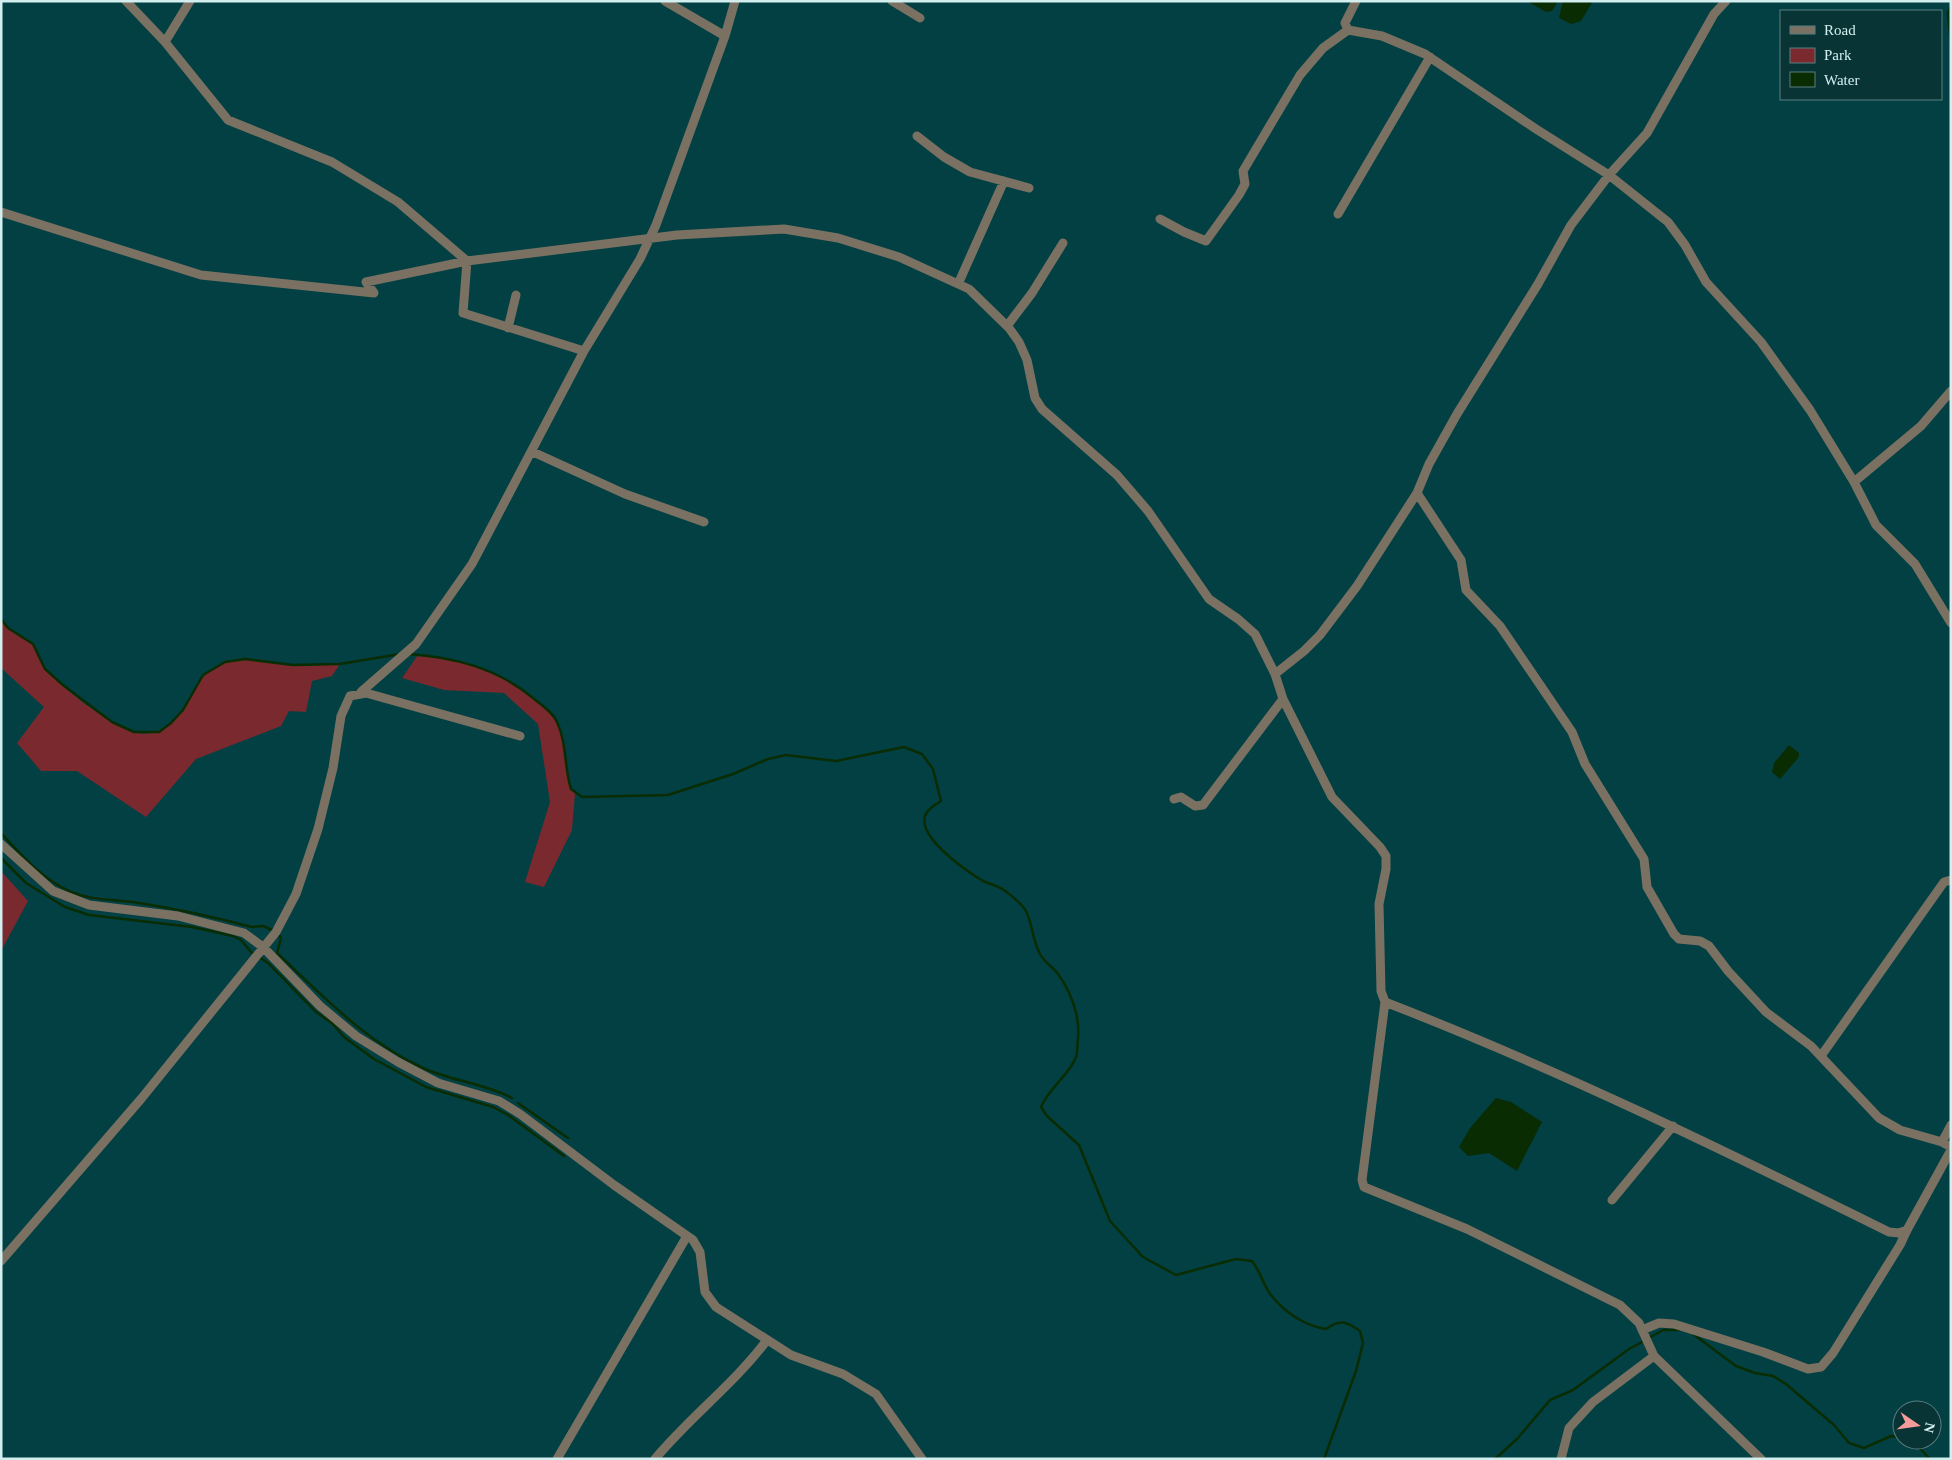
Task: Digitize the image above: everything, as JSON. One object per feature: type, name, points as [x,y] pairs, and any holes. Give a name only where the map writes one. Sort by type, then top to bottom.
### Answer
[{"type":"street","points":[[126,1],[164,42],[228,120],[332,162],[398,202],[467,261]]},
{"type":"street","points":[[164,42],[190,1]]},
{"type":"street","points":[[665,1],[725,36]]},
{"type":"street","points":[[1,1261],[141,1099],[276,932],[296,894],[318,829],[343,707],[350,696],[360,692],[416,644],[472,564],[533,452],[584,351],[650,238],[725,36],[735,1]]},
{"type":"street","points":[[892,1],[920,18]]},
{"type":"street","points":[[1348,30],[1345,23],[1356,1]]},
{"type":"street","points":[[1275,674],[1304,651],[1320,635],[1357,586],[1417,493],[1429,464],[1457,414],[1538,284],[1571,225],[1609,174],[1647,133],[1714,14],[1726,1]]},
{"type":"street","points":[[1160,218],[1184,232],[1206,241],[1239,195],[1245,184],[1243,170],[1300,75],[1323,48],[1348,30],[1382,36],[1401,42],[1430,58],[1536,130],[1609,174],[1668,222],[1685,245],[1706,282],[1761,342],[1799,395],[1854,482],[1876,525],[1915,564],[1951,623]]},
{"type":"street","points":[[1338,214],[1430,58]]},
{"type":"street","points":[[917,136],[944,157],[970,172],[1029,188]]},
{"type":"street","points":[[959,282],[1004,181]]},
{"type":"street","points":[[1,212],[200,275],[251,282],[374,293],[366,282],[467,261],[650,238],[784,229],[846,241],[899,257],[959,282],[969,289],[1007,326],[1019,342],[1027,360],[1035,398],[1042,409],[1117,475],[1148,511],[1209,599],[1255,634],[1275,674],[1283,700],[1332,797],[1380,846],[1386,856],[1386,869],[1379,904],[1381,991],[1385,1002],[1362,1180],[1364,1187],[1467,1230],[1620,1305],[1639,1323],[1652,1353],[1761,1459]]},
{"type":"street","points":[[1007,326],[1032,293],[1063,243]]},
{"type":"street","points":[[467,261],[463,313],[584,351]]},
{"type":"street","points":[[508,328],[516,295]]},
{"type":"street","points":[[1854,482],[1921,426],[1951,391]]},
{"type":"street","points":[[533,452],[625,494],[704,522]]},
{"type":"street","points":[[1417,493],[1461,560],[1466,590],[1500,626],[1572,732],[1594,780],[1644,859],[1647,887],[1674,934],[1679,939],[1705,942],[1766,1012],[1811,1046],[1879,1118],[1900,1130],[1942,1142],[1951,1149],[1900,1245],[1833,1353],[1821,1367],[1815,1370],[1796,1366],[1756,1349],[1674,1324],[1659,1323],[1643,1332]]},
{"type":"street","points":[[360,692],[520,736]]},
{"type":"street","points":[[1174,799],[1181,797],[1195,806],[1203,805],[1283,700]]},
{"type":"street","points":[[1,844],[53,891],[89,905],[178,916],[244,933],[263,947],[320,1006],[356,1036],[398,1062],[438,1083],[499,1101],[520,1114],[614,1186],[687,1236],[700,1252],[705,1292],[716,1307],[791,1355],[843,1374],[876,1394],[922,1459]]},
{"type":"street","points":[[1821,1056],[1944,882],[1951,880]]},
{"type":"street","points":[[1385,1002],[1480,1039],[1673,1126],[1889,1232],[1899,1233],[1907,1230]]},
{"type":"street","points":[[1942,1142],[1951,1125]]},
{"type":"street","points":[[1612,1200],[1673,1126]]},
{"type":"street","points":[[557,1459],[687,1236]]},
{"type":"street","points":[[655,1459],[709,1401],[753,1359],[767,1340]]},
{"type":"street","points":[[1561,1459],[1569,1428],[1593,1402],[1652,1353]]},
{"type":"green space","points":[[1,619],[10,628],[33,644],[45,668],[73,695],[125,729],[144,734],[162,729],[170,724],[184,708],[205,675],[223,663],[248,660],[297,665],[340,664],[332,676],[312,681],[306,712],[289,711],[281,726],[196,759],[146,817],[77,771],[41,771],[17,743],[44,707],[1,668]]},
{"type":"green space","points":[[418,655],[465,662],[508,680],[523,689],[556,719],[563,736],[570,785],[575,794],[572,830],[544,887],[525,882],[550,802],[538,724],[504,693],[444,690],[402,678]]},
{"type":"green space","points":[[1,871],[28,901],[1,951]]},
{"type":"water","points":[[1527,1],[1558,1],[1552,11],[1546,12]]},
{"type":"water","points":[[1563,1],[1593,1],[1581,21],[1571,24],[1559,18]]},
{"type":"water","points":[[1789,745],[1799,753],[1799,757],[1780,779],[1772,772],[1774,763]]},
{"type":"water","points":[[1496,1098],[1511,1102],[1542,1122],[1517,1171],[1489,1153],[1468,1156],[1459,1147],[1470,1128]]},
{"type":"waterway","points":[[1951,6],[1948,14],[1951,42]]},
{"type":"waterway","points":[[1,619],[8,628],[33,644],[45,669],[63,685],[112,722],[134,732],[159,732],[171,723],[183,710],[203,675],[225,662],[245,659],[293,665],[340,664],[400,654]]},
{"type":"waterway","points":[[408,654],[458,661],[490,672],[519,688],[546,709],[555,718],[560,730],[571,789],[582,797],[668,795],[733,774],[768,759],[786,755],[836,761],[904,747],[922,754],[933,769],[941,801],[930,809],[924,819],[926,829],[932,839],[965,869],[983,881],[1004,890],[1022,906],[1029,917],[1040,954],[1058,974],[1071,996],[1078,1021],[1077,1055],[1041,1107],[1047,1116],[1079,1145],[1110,1221],[1143,1257],[1176,1275],[1236,1259],[1252,1261],[1271,1295],[1282,1307],[1296,1317],[1310,1325],[1326,1329],[1343,1322],[1360,1331],[1363,1343],[1356,1371],[1324,1459]]},
{"type":"waterway","points":[[1,833],[42,874],[61,887],[79,895],[168,908],[252,927],[263,926],[272,930]]},
{"type":"waterway","points":[[1,858],[26,883],[65,907],[89,915],[192,927],[233,936],[241,940],[251,952],[268,963],[316,1012],[332,1023],[344,1037],[374,1059],[426,1087],[493,1107],[508,1115],[564,1156]]},
{"type":"waterway","points":[[279,935],[281,938],[277,953],[345,1016],[381,1044],[432,1072],[490,1089],[512,1098]]},
{"type":"waterway","points":[[518,1103],[568,1138]]},
{"type":"waterway","points":[[1649,1338],[1663,1330],[1679,1330]]},
{"type":"waterway","points":[[1693,1334],[1736,1366],[1755,1373],[1773,1376],[1786,1384],[1834,1425],[1849,1443],[1864,1448],[1892,1436]]},
{"type":"waterway","points":[[1495,1459],[1517,1439],[1550,1400],[1573,1390],[1629,1349],[1644,1341]]},
{"type":"waterway","points":[[1921,1450],[1930,1459]]}]
